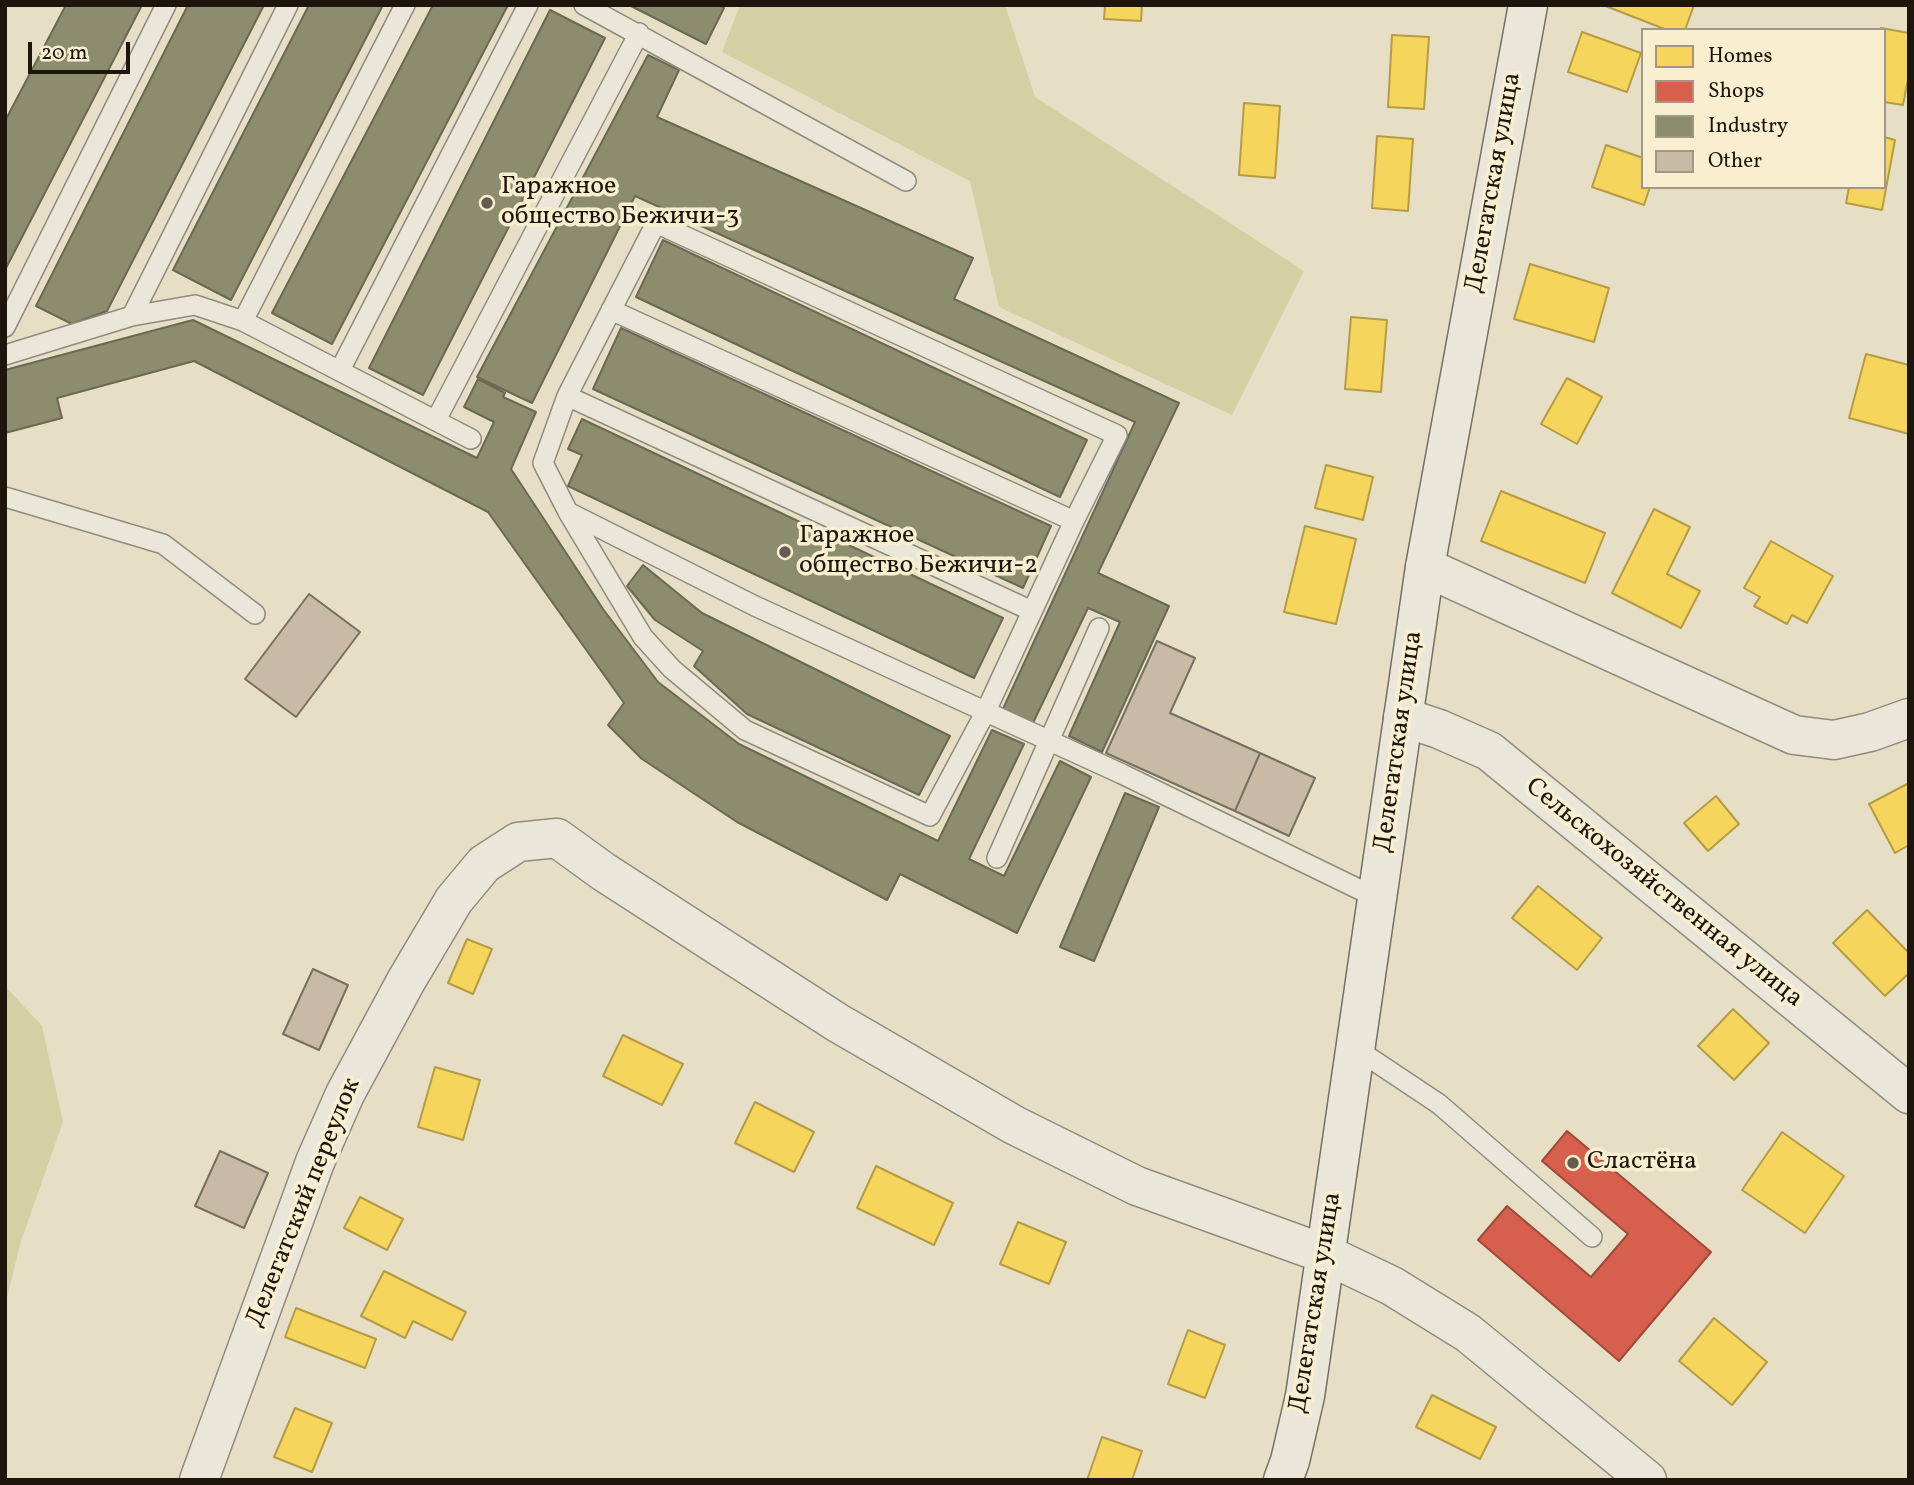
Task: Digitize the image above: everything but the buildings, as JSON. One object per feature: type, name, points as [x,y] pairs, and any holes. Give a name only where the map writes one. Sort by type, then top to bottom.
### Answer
[{"type":"street","name":"Делегатская улица","points":[[1283,1480],[1305,1396],[1425,567],[1528,5]]},
{"type":"street","points":[[1425,567],[1794,736],[1834,740],[1870,732],[1909,718]]},
{"type":"street","name":"Сельскохозяйственная улица","points":[[1403,717],[1489,751],[1909,1094]]},
{"type":"street","name":"Делегатский переулок","points":[[199,1480],[315,1162],[345,1094],[454,900],[484,864],[518,842],[556,838],[838,1023],[1014,1125],[1137,1186],[1325,1254]]},
{"type":"street","points":[[1325,1254],[1392,1286],[1468,1333],[1647,1480]]},
{"type":"lane","points":[[5,327],[166,5]]},
{"type":"lane","points":[[132,316],[288,5]]},
{"type":"lane","points":[[243,321],[405,5]]},
{"type":"lane","points":[[340,370],[528,5]]},
{"type":"lane","points":[[584,5],[906,181]]},
{"type":"lane","points":[[436,420],[639,33]]},
{"type":"lane","points":[[656,223],[1117,435],[985,713],[930,816],[745,730],[672,669],[643,637],[568,512],[542,463],[567,396],[656,223]]},
{"type":"lane","points":[[5,355],[132,316],[195,305],[243,321],[471,439]]},
{"type":"lane","points":[[611,310],[1074,521]]},
{"type":"lane","points":[[567,396],[1032,611]]},
{"type":"lane","points":[[5,497],[163,544],[256,614]]},
{"type":"lane","points":[[568,512],[755,606],[1122,774],[1377,898]]},
{"type":"lane","points":[[997,858],[1099,628]]},
{"type":"lane","points":[[1355,1048],[1439,1104],[1592,1237]]},
{"type":"shaded area","points":[[740,5],[1005,5],[1035,97],[1304,271],[1232,415],[999,307],[970,181],[722,52]]},
{"type":"shaded area","points":[[5,986],[42,1026],[63,1122],[21,1241],[5,1306]]},
{"type":"place","name":"Гаражное общество Бежичи-3","points":[[487,203]]},
{"type":"place","name":"Гаражное общество Бежичи-2","points":[[785,552]]},
{"type":"place","name":"Сластёна","points":[[1573,1163]]}]
